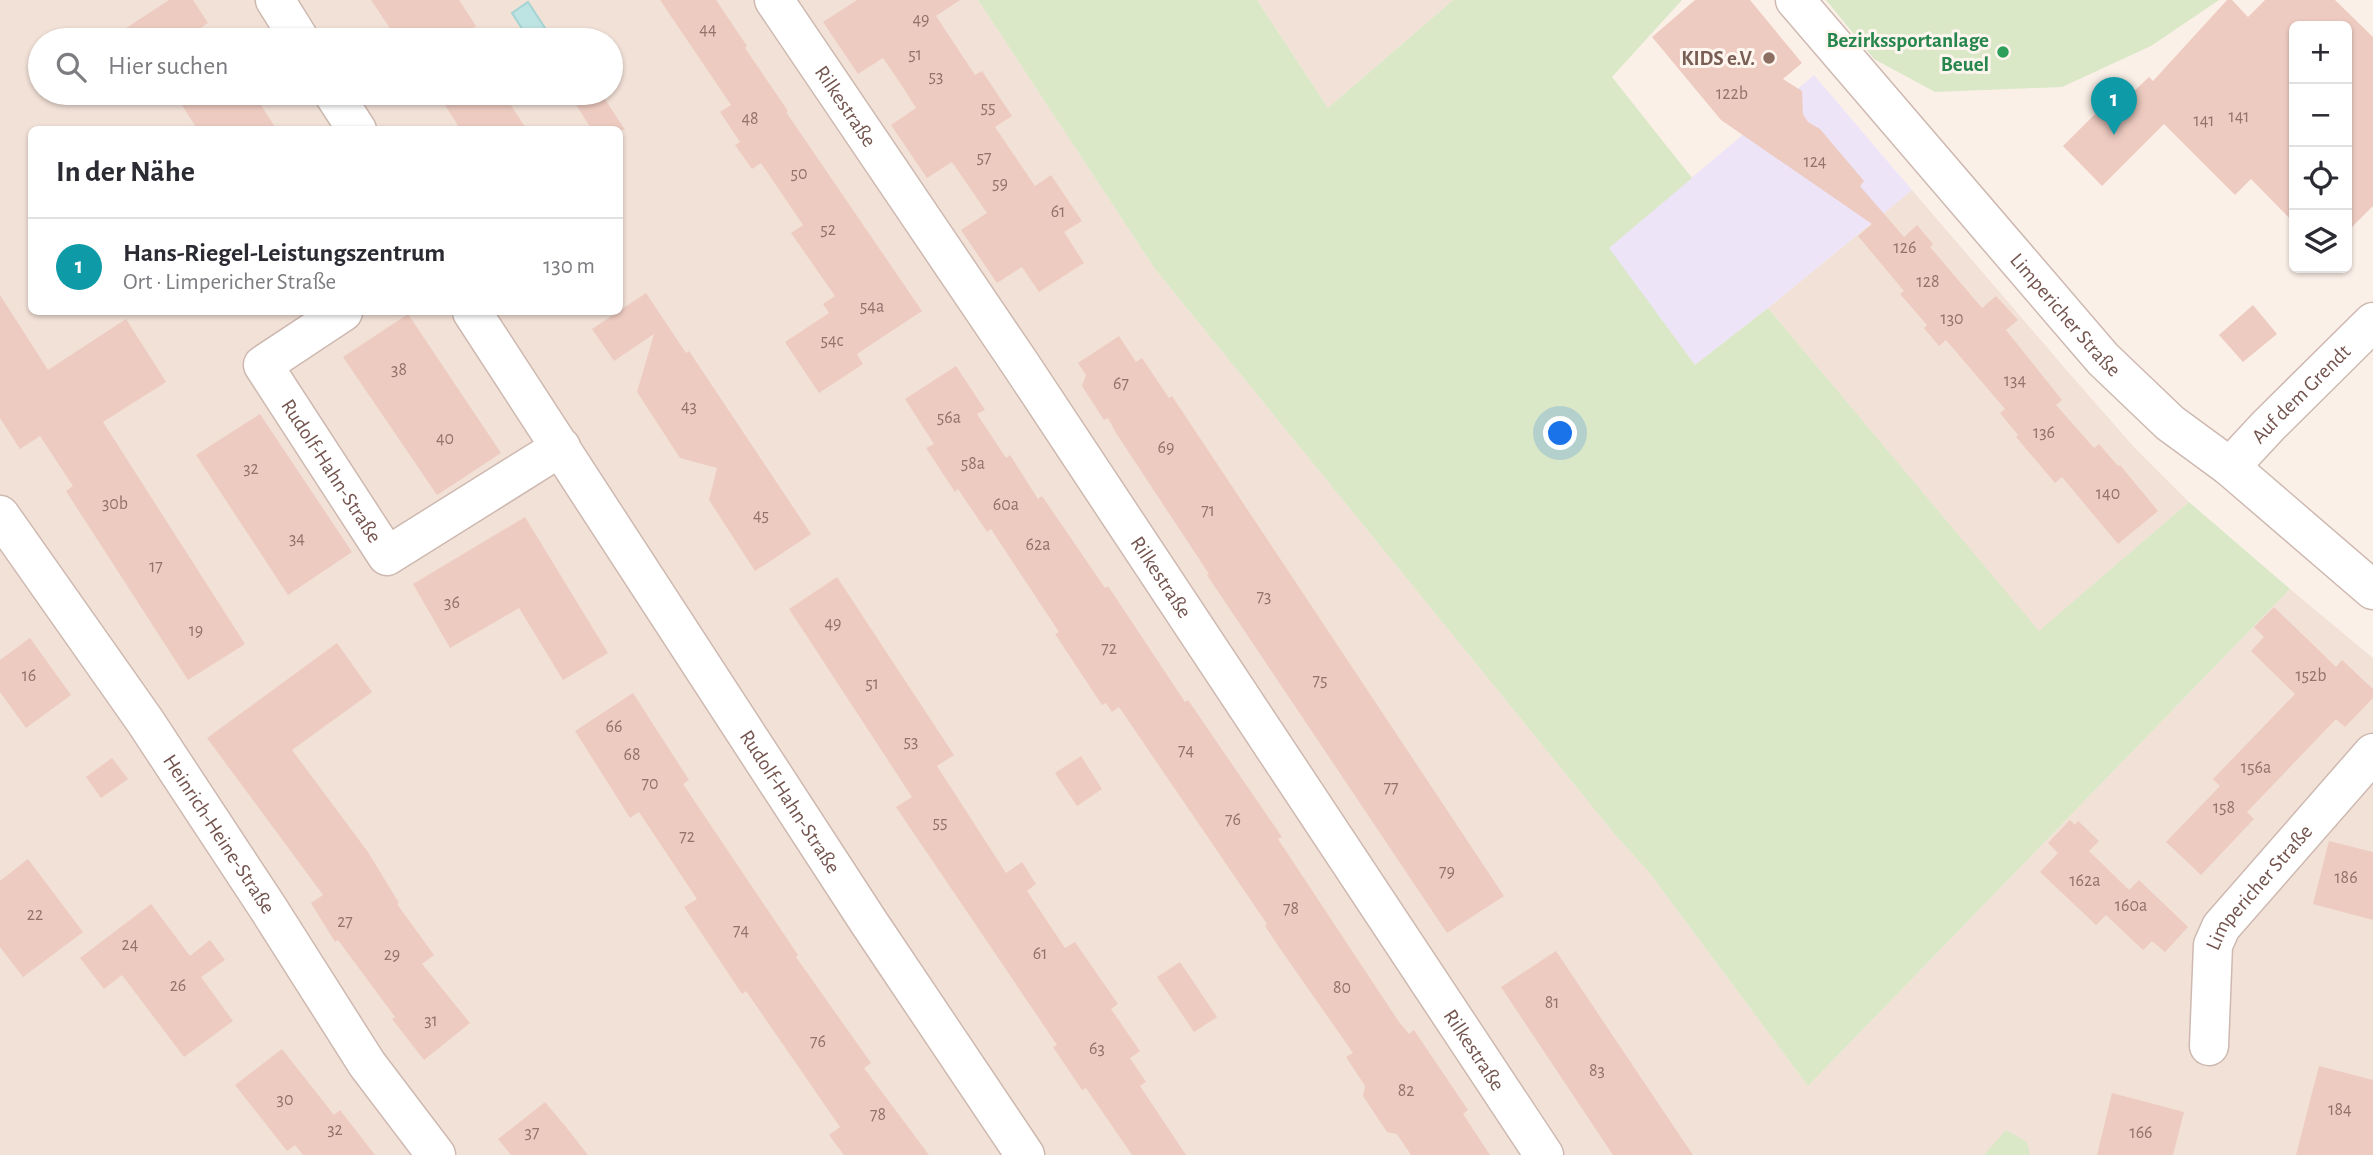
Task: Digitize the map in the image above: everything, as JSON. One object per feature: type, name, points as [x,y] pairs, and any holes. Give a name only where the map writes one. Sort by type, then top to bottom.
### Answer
[{"type":"street","points":[[275,0],[292,28]]},
{"type":"street","name":"Rilkestraße","points":[[774,0],[1021,365],[1544,1155]]},
{"type":"street","name":"Limpericher Straße","points":[[1795,0],[2102,359],[2170,423],[2230,467],[2373,590]]},
{"type":"street","points":[[341,105],[354,126]]},
{"type":"street","name":"Rudolf-Hahn-Straße","points":[[338,315],[263,365],[387,556],[561,447]]},
{"type":"street","name":"Rudolf-Hahn-Straße","points":[[474,315],[878,937],[1024,1155]]},
{"type":"street","name":"Auf dem Grendt","points":[[2230,467],[2373,322]]},
{"type":"street","name":"Heinrich-Heine-Straße","points":[[0,515],[153,733],[367,1063],[436,1155]]},
{"type":"street","name":"Limpericher Straße","points":[[2209,1046],[2213,945],[2221,927],[2373,753]]},
{"type":"shaded area","points":[[0,0],[978,0],[1155,269],[1617,837],[1648,871],[1808,1086],[2290,589],[2373,658],[2373,1155],[0,1155]]},
{"type":"shaded area","points":[[1257,0],[1453,0],[1328,108]]},
{"type":"shaded area","points":[[1814,75],[1912,190],[1695,365],[1608,248]]},
{"type":"shaded area","points":[[1912,190],[2134,447],[2189,502],[2039,632],[1768,308]]},
{"type":"green space","points":[[978,0],[1257,0],[1328,108],[1453,0],[1682,0],[1612,77],[1692,178],[1609,248],[1695,365],[1768,308],[2039,631],[2189,502],[2290,589],[1808,1086],[1648,871],[1617,837],[1155,269]]},
{"type":"green space","name":"Bezirkssportanlage Beuel","points":[[1826,0],[2219,0],[2151,46],[2062,87],[1935,92],[1874,59]]},
{"type":"green space","points":[[2006,1130],[2027,1142],[2030,1155],[1984,1155]]},
{"type":"water","points":[[528,2],[545,28],[522,28],[512,13]]},
{"type":"building","points":[[169,0],[193,0],[208,23],[201,28],[126,28]]},
{"type":"building","points":[[371,0],[459,0],[476,26],[473,28],[390,28]]},
{"type":"building","points":[[660,0],[716,0],[788,111],[786,112],[922,311],[857,354],[863,364],[819,393],[785,342],[829,313],[823,304],[835,296],[791,233],[803,225],[761,163],[752,169],[735,145],[740,142],[720,112],[731,105]]},
{"type":"building","points":[[857,0],[960,0],[936,16],[975,75],[982,71],[1012,116],[995,127],[1035,186],[1051,175],[1082,221],[1064,232],[1084,263],[1039,292],[1022,267],[997,283],[961,230],[987,213],[952,162],[927,178],[891,125],[916,108],[900,83],[883,58],[858,74],[823,22]]},
{"type":"building","points":[[1695,0],[1750,0],[1802,63],[1783,79],[1802,91],[1803,114],[1808,122],[1820,129],[1864,181],[1860,186],[1904,237],[1917,225],[1933,244],[1930,247],[1982,308],[1996,296],[2018,320],[2006,330],[2062,400],[2056,405],[2094,448],[2099,444],[2118,466],[2120,465],[2158,511],[2118,544],[2062,477],[2055,483],[2016,437],[2018,435],[2000,413],[2005,409],[1946,340],[1939,346],[1924,328],[1927,325],[1900,294],[1904,291],[1858,236],[1872,224],[1721,120],[1652,37]]},
{"type":"building","points":[[2227,0],[2232,0],[2248,17],[2265,0],[2335,0],[2373,37],[2373,206],[2352,227],[2352,21],[2289,21],[2289,218],[2251,179],[2235,195],[2164,124],[2102,186],[2063,146],[2125,84],[2133,92],[2149,77],[2153,81]]},
{"type":"building","points":[[182,105],[261,105],[274,126],[195,126]]},
{"type":"building","points":[[445,105],[511,105],[524,126],[458,126]]},
{"type":"building","points":[[576,105],[609,105],[622,126],[589,126]]},
{"type":"building","points":[[646,293],[686,353],[689,351],[811,534],[755,571],[709,500],[717,468],[680,458],[637,392],[654,334],[614,361],[592,329],[613,315],[623,315],[623,308]]},
{"type":"building","points":[[0,295],[48,370],[126,319],[166,382],[103,422],[245,644],[188,680],[66,491],[73,486],[40,436],[20,449],[0,418]]},
{"type":"building","points":[[2253,305],[2277,334],[2243,362],[2219,335]]},
{"type":"building","points":[[409,315],[501,453],[437,495],[343,357]]},
{"type":"building","points":[[1119,336],[1136,362],[1142,358],[1169,398],[1172,396],[1504,896],[1447,933],[1207,575],[1209,574],[1108,418],[1104,420],[1082,386],[1086,375],[1078,363]]},
{"type":"building","points":[[956,366],[985,410],[977,414],[1006,458],[1010,455],[1038,499],[1042,496],[1105,588],[1108,586],[1185,702],[1188,700],[1282,837],[1278,839],[1399,1022],[1409,1034],[1414,1030],[1468,1110],[1463,1114],[1490,1155],[1411,1155],[1397,1134],[1387,1132],[1363,1096],[1365,1086],[1346,1057],[1353,1053],[1265,926],[1267,924],[1119,707],[1112,712],[1106,703],[1102,705],[1055,634],[1059,632],[991,529],[987,532],[958,489],[955,492],[926,448],[934,444],[905,399]]},
{"type":"building","points":[[260,414],[352,552],[288,595],[196,455]]},
{"type":"building","points":[[525,517],[608,653],[563,680],[519,608],[450,648],[413,584]]},
{"type":"building","points":[[837,577],[954,755],[937,766],[1006,873],[1022,862],[1036,884],[1027,891],[1065,948],[1075,942],[1118,1004],[1111,1009],[1140,1051],[1130,1058],[1146,1082],[1140,1086],[1186,1155],[1132,1155],[1086,1088],[1082,1090],[1053,1047],[1057,1045],[896,807],[912,797],[789,609]]},
{"type":"building","points":[[2274,607],[2336,667],[2342,660],[2373,689],[2373,698],[2345,727],[2336,719],[2247,812],[2254,819],[2201,875],[2166,842],[2220,786],[2213,779],[2295,694],[2251,651],[2264,637],[2254,627]]},
{"type":"building","points":[[30,638],[71,695],[26,728],[0,692],[0,660]]},
{"type":"building","points":[[337,643],[372,692],[292,750],[368,852],[399,903],[397,904],[434,955],[422,964],[470,1023],[424,1060],[392,1019],[395,1017],[338,940],[335,942],[311,903],[323,895],[207,738]]},
{"type":"building","points":[[633,693],[689,780],[683,784],[798,955],[796,957],[871,1063],[864,1068],[929,1155],[844,1155],[829,1135],[840,1127],[746,991],[742,994],[684,907],[697,899],[639,812],[630,818],[575,731]]},
{"type":"building","points":[[1081,756],[1102,789],[1077,806],[1055,773]]},
{"type":"building","points":[[112,758],[128,779],[101,798],[86,777]]},
{"type":"building","points":[[2070,820],[2075,825],[2078,821],[2099,841],[2089,851],[2129,890],[2139,880],[2188,927],[2165,952],[2152,941],[2143,950],[2106,915],[2096,925],[2040,872],[2058,853],[2048,843]]},
{"type":"building","points":[[2329,841],[2373,852],[2373,920],[2313,904]]},
{"type":"building","points":[[28,859],[83,932],[23,977],[0,947],[0,881]]},
{"type":"building","points":[[151,904],[190,956],[210,940],[225,960],[201,977],[233,1021],[184,1057],[122,975],[104,989],[80,958]]},
{"type":"building","points":[[1556,951],[1693,1155],[1613,1155],[1501,987]]},
{"type":"building","points":[[1180,962],[1217,1017],[1194,1032],[1157,977]]},
{"type":"building","points":[[282,1049],[334,1115],[340,1110],[375,1155],[303,1155],[295,1145],[287,1151],[235,1085]]},
{"type":"building","points":[[2319,1066],[2373,1080],[2373,1155],[2296,1155]]},
{"type":"building","points":[[2112,1093],[2184,1112],[2173,1155],[2097,1155]]},
{"type":"building","points":[[545,1102],[588,1155],[511,1155],[498,1139]]},
{"type":"place","name":"Bezirkssportanlage Beuel","points":[[2003,52]]},
{"type":"place","name":"KIDS e.V.","points":[[1769,58]]},
{"type":"place","name":"Hans-Riegel-Leistungszentrum","points":[[2114,135]]}]
